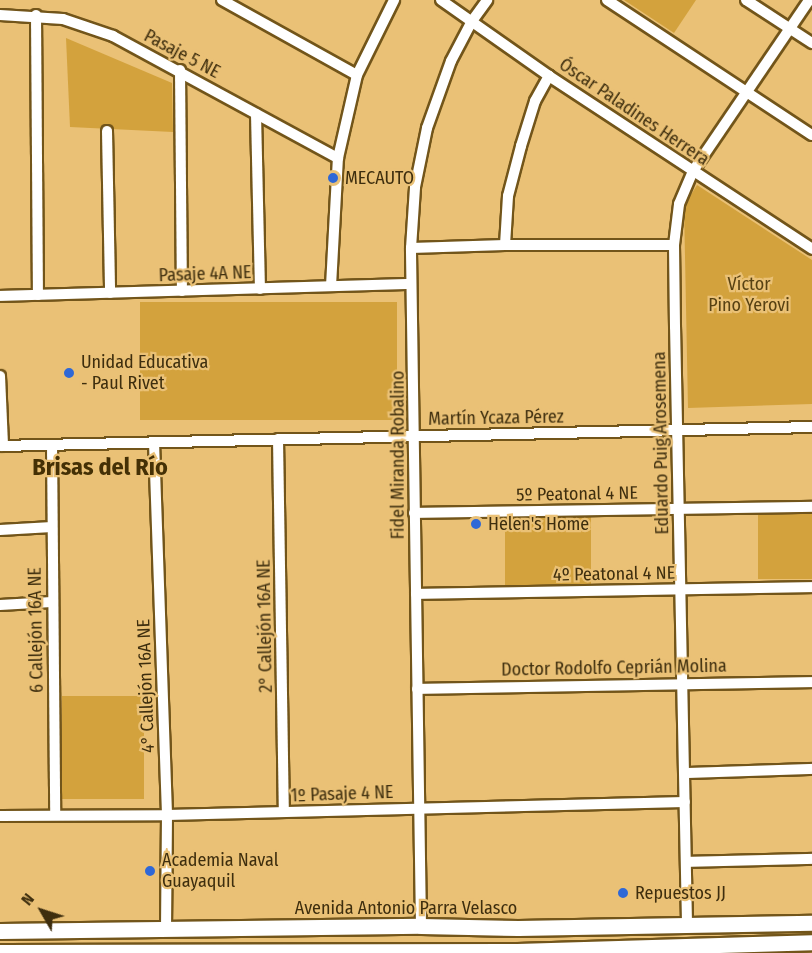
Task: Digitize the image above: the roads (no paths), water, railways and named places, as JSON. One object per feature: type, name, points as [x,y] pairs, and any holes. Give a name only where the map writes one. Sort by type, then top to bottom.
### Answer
[{"type":"main road","name":"Avenida Antonio Parra Velasco","points":[[0,931],[421,926],[518,928],[687,923],[812,923]]},
{"type":"main road","points":[[517,951],[518,928]]},
{"type":"main road","points":[[0,952],[517,951],[812,942]]},
{"type":"street","points":[[331,286],[338,158],[357,75],[394,0]]},
{"type":"street","name":"Óscar Paladines Herrera","points":[[441,0],[549,75],[812,249]]},
{"type":"street","name":"Fidel Miranda Robalino","points":[[421,926],[411,284],[415,187],[427,128],[451,61],[472,21],[487,0]]},
{"type":"street","points":[[607,0],[812,135]]},
{"type":"street","points":[[746,0],[812,43]]},
{"type":"street","name":"Eduardo Puig Arosemena","points":[[687,923],[684,683],[677,430],[675,245],[679,204],[693,171],[809,0]]},
{"type":"street","points":[[227,1],[357,75]]},
{"type":"street","name":"Pasaje 5 NE","points":[[0,15],[36,15],[63,19],[113,36],[180,70],[338,158]]},
{"type":"street","points":[[36,15],[38,295]]},
{"type":"street","points":[[180,70],[182,291]]},
{"type":"street","points":[[505,245],[508,196],[535,101],[549,75]]},
{"type":"street","points":[[256,114],[260,289]]},
{"type":"street","points":[[107,131],[110,293]]},
{"type":"street","points":[[411,248],[505,245],[675,245]]},
{"type":"street","name":"Pasaje 4A NE","points":[[0,296],[411,284]]},
{"type":"street","points":[[0,376],[1,446]]},
{"type":"street","name":"Martín Ycaza Pérez","points":[[1,446],[812,427]]},
{"type":"street","name":"2° Callejón 16A NE","points":[[278,439],[284,812]]},
{"type":"street","name":"4° Callejón 16A NE","points":[[154,442],[167,815],[166,929]]},
{"type":"street","name":"6 Callejón 16A NE","points":[[52,445],[55,815]]},
{"type":"street","name":"5º Peatonal 4 NE","points":[[414,513],[812,507]]},
{"type":"street","points":[[0,530],[52,527]]},
{"type":"street","name":"4º Peatonal 4 NE","points":[[416,594],[812,587]]},
{"type":"street","points":[[0,604],[52,602]]},
{"type":"street","name":"Doctor Rodolfo Ceprián Molina","points":[[417,689],[812,682]]},
{"type":"street","points":[[685,773],[812,769]]},
{"type":"street","name":"1º Pasaje 4 NE","points":[[0,816],[167,815],[685,802]]},
{"type":"street","points":[[687,862],[812,859]]},
{"type":"place","name":"MECAUTO","points":[[333,178]]},
{"type":"place","name":"Unidad Educativa - Paul Rivet","points":[[69,373]]},
{"type":"place","name":"Helen's Home","points":[[476,524]]},
{"type":"place","name":"Academia Naval Guayaquil","points":[[150,871]]},
{"type":"place","name":"Repuestos JJ","points":[[623,893]]},
{"type":"district","name":"Brisas del Río","points":[[100,468]]},
{"type":"park label","name":"Víctor Pino Yerovi","points":[[749,295]]}]
